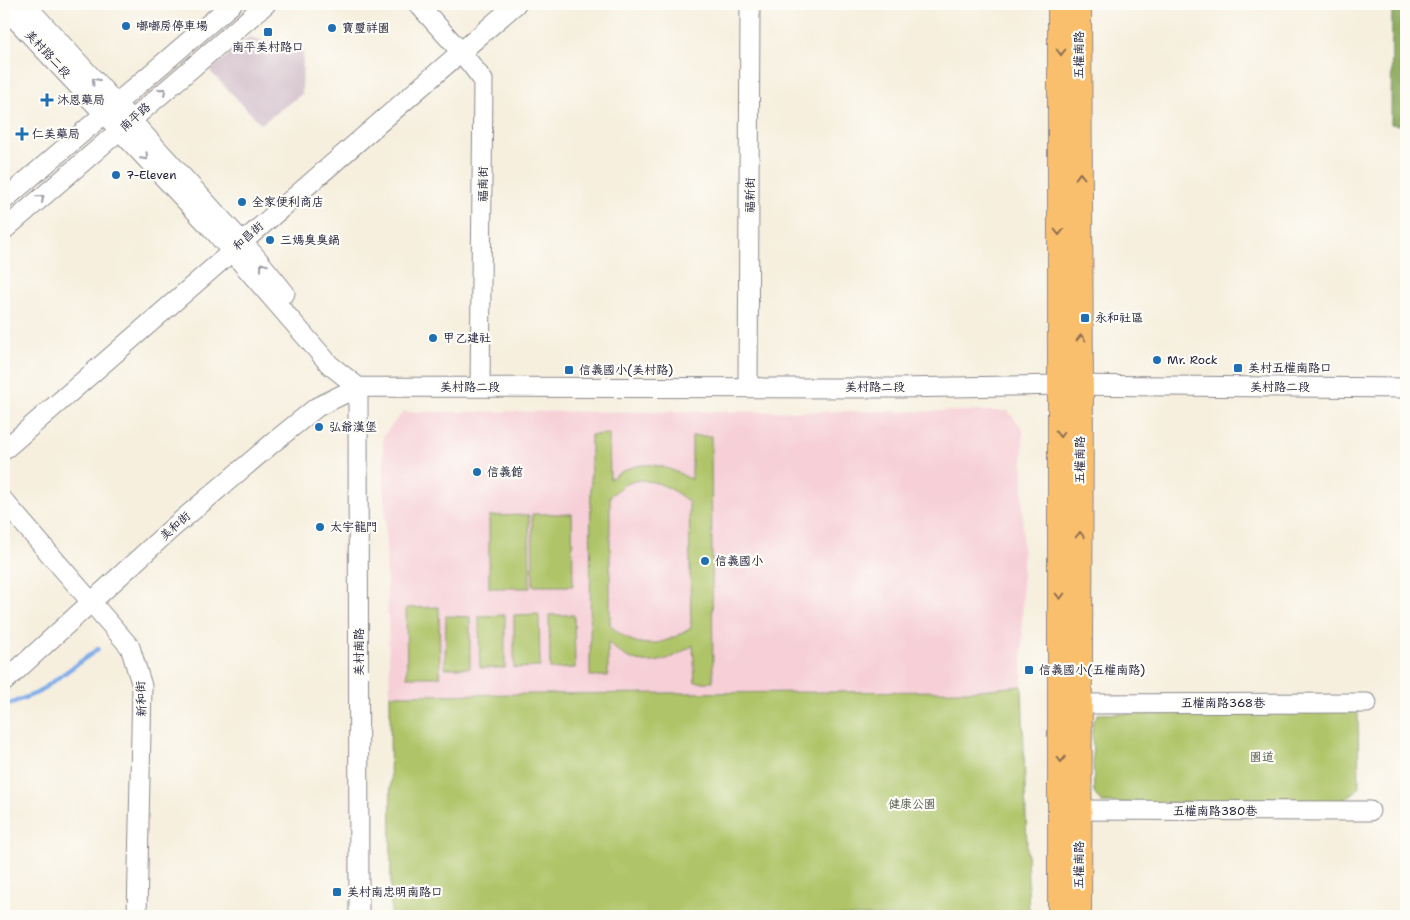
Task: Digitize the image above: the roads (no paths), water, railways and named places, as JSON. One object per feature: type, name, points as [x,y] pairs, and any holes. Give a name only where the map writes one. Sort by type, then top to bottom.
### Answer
[{"type":"main road","name":"五權南路","points":[[1060,4],[1079,704],[1060,916]]},
{"type":"main road","name":"五權南路","points":[[1079,4],[1071,386],[1069,810],[1079,916]]},
{"type":"street","name":"美村路二段","points":[[25,4],[125,125],[337,355],[358,387],[748,386],[898,388],[1071,386],[1399,388]]},
{"type":"street","name":"南平路","points":[[4,200],[232,4]]},
{"type":"street","name":"南平路","points":[[4,230],[266,4]]},
{"type":"street","name":"福南街","points":[[418,4],[462,53],[483,80],[480,387]]},
{"type":"street","name":"和昌街","points":[[4,450],[516,4]]},
{"type":"street","name":"福新街","points":[[748,386],[750,4]]},
{"type":"street","name":"美村路二段","points":[[4,7],[111,108]]},
{"type":"street","name":"美和街","points":[[4,682],[170,530],[275,441],[316,407],[358,387]]},
{"type":"street","name":"美村南路","points":[[358,387],[359,916]]},
{"type":"street","name":"新和街","points":[[4,501],[130,647],[142,686],[137,916]]},
{"type":"street","name":"五權南路368巷","points":[[1079,704],[1367,702]]},
{"type":"street","name":"五權南路380巷","points":[[1069,810],[1370,811]]},
{"type":"waterway","points":[[4,706],[37,693],[98,649]]},
{"type":"place","name":"嘟嘟房停車場","points":[[126,26]]},
{"type":"place","name":"寶璽祥園","points":[[332,28]]},
{"type":"place","name":"南平美村路口","points":[[268,32]]},
{"type":"place","name":"沐恩藥局","points":[[47,100]]},
{"type":"place","name":"仁美藥局","points":[[22,134]]},
{"type":"place","name":"7-Eleven","points":[[116,175]]},
{"type":"place","name":"全家便利商店","points":[[242,202]]},
{"type":"place","name":"三媽臭臭鍋","points":[[270,240]]},
{"type":"place","name":"永和社區","points":[[1085,318]]},
{"type":"place","name":"甲乙建社","points":[[433,338]]},
{"type":"place","name":"Mr. Rock","points":[[1157,360]]},
{"type":"place","name":"美村五權南路口","points":[[1238,368]]},
{"type":"place","name":"信義國小(美村路)","points":[[569,370]]},
{"type":"place","name":"弘爺漢堡","points":[[319,427]]},
{"type":"place","name":"信義館","points":[[477,472]]},
{"type":"place","name":"太宇龍門","points":[[320,527]]},
{"type":"place","name":"信義國小","points":[[705,561]]},
{"type":"place","name":"信義國小(五權南路)","points":[[1029,670]]},
{"type":"place","name":"美村南忠明南路口","points":[[337,892]]},
{"type":"park label","name":"園道","points":[[1262,757]]},
{"type":"park label","name":"健康公園","points":[[912,804]]}]
